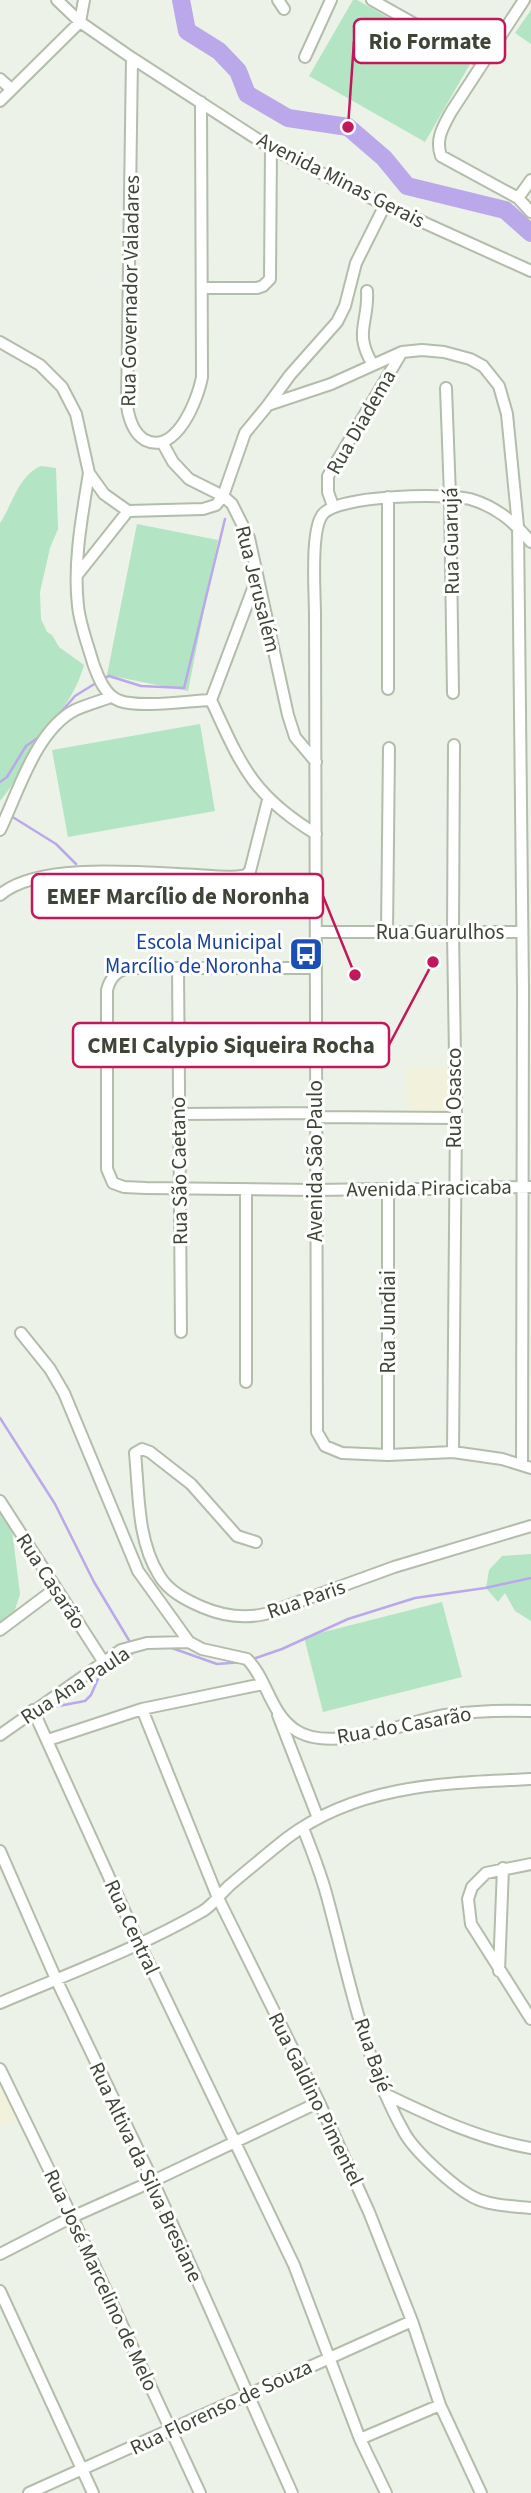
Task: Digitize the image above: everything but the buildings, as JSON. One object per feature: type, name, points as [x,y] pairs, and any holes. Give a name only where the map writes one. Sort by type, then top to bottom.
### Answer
[{"type":"street","name":"Avenida Minas Gerais","points":[[57,0],[80,22],[132,58],[271,148],[385,205],[531,271]]},
{"type":"street","points":[[0,102],[80,22],[84,0]]},
{"type":"street","points":[[305,57],[331,0]]},
{"type":"street","points":[[372,0],[482,62]]},
{"type":"street","points":[[524,0],[482,62],[442,130],[438,146],[441,156],[518,198],[531,212]]},
{"type":"street","name":"Rua Governador Valadares","points":[[132,58],[127,406],[128,416],[137,434],[148,442],[162,442]]},
{"type":"street","points":[[0,79],[11,89]]},
{"type":"street","points":[[162,442],[184,422],[200,391],[202,377],[201,102]]},
{"type":"street","points":[[202,288],[257,288],[264,286],[271,279],[271,148]]},
{"type":"street","points":[[518,198],[531,180]]},
{"type":"street","points":[[89,474],[104,494],[128,511],[203,509],[216,505],[223,496],[245,433],[337,322],[345,306],[356,263],[385,205]]},
{"type":"street","points":[[367,291],[362,335],[366,355],[373,365]]},
{"type":"street","points":[[0,342],[40,365],[62,387],[76,414],[89,474],[83,508],[78,607],[96,673],[111,697],[121,702],[211,699]]},
{"type":"street","name":"Rua Diadema","points":[[333,506],[328,492],[328,476],[402,352],[422,350],[457,355],[476,363],[492,375],[499,386],[507,414],[518,526],[526,819],[522,932],[527,990],[526,1466]]},
{"type":"street","points":[[268,405],[331,384],[402,352]]},
{"type":"street","name":"Rua Guarujá","points":[[446,388],[453,693]]},
{"type":"street","name":"Rua Jerusalém","points":[[162,442],[173,462],[189,479],[223,496],[239,516],[249,538],[288,715],[295,737],[316,762]]},
{"type":"street","points":[[333,506],[388,497],[450,496],[471,500],[508,517],[531,542]]},
{"type":"street","points":[[387,689],[388,497]]},
{"type":"street","name":"Avenida São Paulo","points":[[333,506],[323,513],[318,523],[315,542],[317,1432],[325,1446],[342,1453],[388,1455],[453,1452],[526,1466]]},
{"type":"street","points":[[78,574],[128,511]]},
{"type":"street","points":[[257,576],[211,699],[236,754],[251,779],[268,800],[289,818],[316,834]]},
{"type":"street","points":[[0,830],[28,768],[54,726],[75,710],[111,697]]},
{"type":"street","name":"Rua Osasco","points":[[453,1452],[456,1118],[454,745]]},
{"type":"street","points":[[387,933],[389,748]]},
{"type":"street","points":[[0,895],[25,882],[88,872],[246,875],[250,871],[268,800]]},
{"type":"street","name":"Rua Guarulhos","points":[[316,932],[522,932]]},
{"type":"street","name":"Avenida Piracicaba","points":[[316,968],[129,968],[121,970],[109,982],[107,1169],[113,1183],[124,1187],[180,1189],[527,1187]]},
{"type":"street","name":"Rua São Caetano","points":[[178,968],[181,1332]]},
{"type":"street","points":[[177,1043],[316,1039]]},
{"type":"street","points":[[179,1114],[456,1118]]},
{"type":"street","points":[[246,1189],[246,1382]]},
{"type":"street","name":"Rua Jundiai","points":[[388,1189],[388,1455]]},
{"type":"street","points":[[21,1333],[50,1369],[64,1392],[138,1571],[189,1643]]},
{"type":"street","name":"Rua Paris","points":[[256,1542],[237,1536],[191,1484],[150,1452],[142,1449],[135,1453],[141,1522],[159,1576],[175,1592],[193,1603],[232,1616],[265,1614],[394,1567],[531,1526]]},
{"type":"street","name":"Rua Casarão","points":[[0,1501],[103,1661]]},
{"type":"street","points":[[0,1630],[56,1588]]},
{"type":"street","name":"Rua Ana Paula","points":[[0,1735],[103,1661],[134,1646],[161,1641],[189,1643],[247,1659],[263,1684]]},
{"type":"street","points":[[48,1740],[142,1709],[263,1684]]},
{"type":"street","name":"Rua do Casarão","points":[[263,1684],[277,1713],[292,1728],[302,1735],[323,1739],[355,1736],[462,1713],[531,1711]]},
{"type":"street","name":"Rua Galdino Pimentel","points":[[142,1709],[218,1898],[369,2212],[412,2321],[440,2405],[481,2493]]},
{"type":"street","name":"Rua Central","points":[[33,1710],[139,1943],[294,2265],[360,2439],[386,2493]]},
{"type":"street","points":[[277,1713],[318,1818]]},
{"type":"street","points":[[0,2003],[139,1943],[205,1910],[228,1887],[303,1828],[351,1802],[393,1791],[464,1782],[531,1779]]},
{"type":"street","name":"Rua Bajé","points":[[303,1828],[325,1890],[361,2024],[385,2094],[404,2133],[413,2145],[465,2192],[482,2201],[531,2208]]},
{"type":"street","name":"Rua Altiva da Silva Bresiane","points":[[0,1851],[56,1979],[153,2181],[292,2493]]},
{"type":"street","points":[[531,1864],[486,1873],[472,1887],[468,1899],[471,1924],[531,2019]]},
{"type":"street","points":[[499,1971],[503,1868]]},
{"type":"street","name":"Rua José Marcelino de Melo","points":[[0,2069],[200,2493]]},
{"type":"street","points":[[385,2094],[447,2124],[482,2137],[531,2148]]},
{"type":"street","points":[[0,2255],[72,2217],[318,2102]]},
{"type":"street","points":[[0,2291],[93,2493]]},
{"type":"street","name":"Rua Florenso de Souza","points":[[29,2493],[412,2321]]},
{"type":"street","points":[[360,2439],[440,2405]]},
{"type":"shaded area","points":[[406,1067],[451,1068],[452,1106],[447,1112],[407,1111]]},
{"type":"shaded area","points":[[0,2081],[17,2118],[0,2126]]},
{"type":"green space","points":[[353,0],[470,64],[425,142],[309,76]]},
{"type":"green space","points":[[531,10],[531,44],[515,33]]},
{"type":"green space","points":[[41,466],[56,468],[58,529],[50,548],[40,592],[41,619],[59,647],[84,665],[69,699],[0,801],[0,523],[21,483]]},
{"type":"green space","points":[[137,524],[218,540],[188,691],[107,675]]},
{"type":"green space","points":[[200,724],[215,811],[68,837],[52,750]]},
{"type":"green space","points":[[0,1508],[12,1530],[20,1594],[14,1613],[0,1622]]},
{"type":"green space","points":[[531,1554],[531,1621],[515,1611],[505,1593],[498,1602],[486,1588],[489,1570],[502,1556]]},
{"type":"green space","points":[[442,1602],[462,1677],[323,1712],[304,1637]]},
{"type":"waterway","points":[[181,0],[187,31],[219,51],[238,71],[247,94],[288,118],[348,127],[384,158],[407,186],[505,210],[531,233]]},
{"type":"waterway","points":[[102,679],[109,676],[141,686],[184,688],[225,519]]},
{"type":"waterway","points":[[0,782],[7,777],[26,746],[39,737],[75,696],[96,683]]},
{"type":"waterway","points":[[11,816],[56,844],[76,864]]},
{"type":"waterway","points":[[0,1418],[55,1504],[94,1582],[130,1642]]},
{"type":"waterway","points":[[253,1659],[348,1619],[415,1598],[531,1578]]},
{"type":"waterway","points":[[169,1647],[217,1664],[243,1662]]},
{"type":"waterway","points":[[48,1708],[85,1701],[91,1695],[101,1672],[130,1656],[135,1650]]},
{"type":"place","name":"Rio Formate","points":[[348,127]]},
{"type":"place","name":"Escola Municipal Marcílio de Noronha","points":[[306,954]]},
{"type":"place","name":"CMEI Calypio Siqueira Rocha","points":[[433,962]]},
{"type":"place","name":"EMEF Marcílio de Noronha","points":[[355,975]]}]
